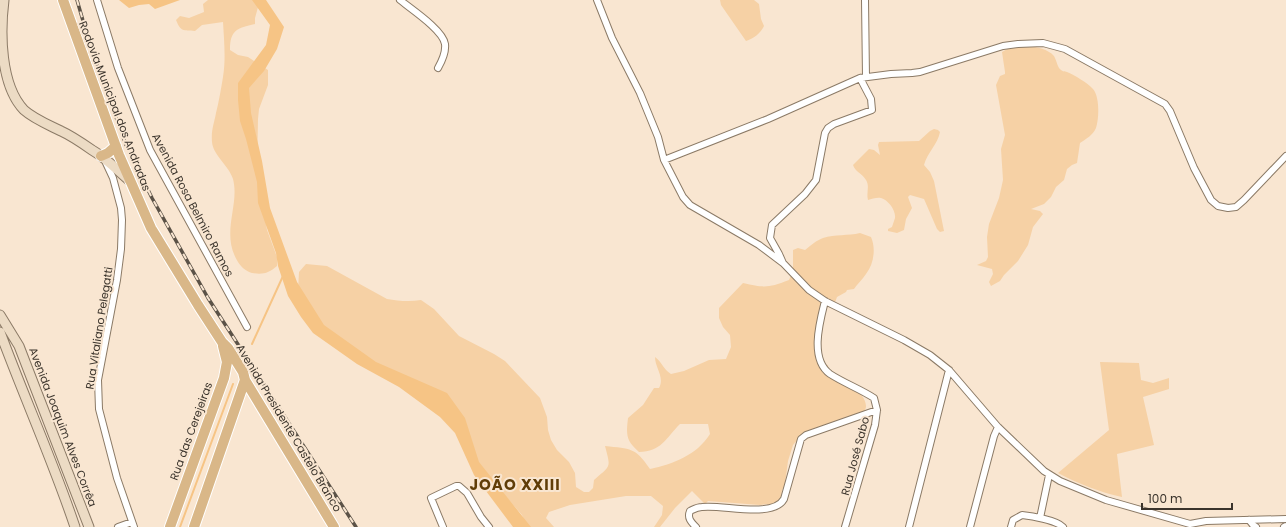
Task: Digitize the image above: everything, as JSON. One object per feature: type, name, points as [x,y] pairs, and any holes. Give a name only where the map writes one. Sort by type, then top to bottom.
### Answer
[{"type":"main road","points":[[4,0],[1,23],[3,68],[14,97],[24,110],[33,117],[63,132],[102,158],[130,180]]},
{"type":"main road","name":"Rodovia Municipal dos Andradas","points":[[63,0],[116,146],[151,228],[222,342]]},
{"type":"main road","points":[[102,158],[116,146]]},
{"type":"main road","name":"Avenida Joaquim Alves Corrêa","points":[[0,315],[22,352],[89,527]]},
{"type":"main road","points":[[0,332],[58,478],[75,527]]},
{"type":"main road","name":"Avenida Presidente Castelo Branco","points":[[222,342],[228,348],[334,527]]},
{"type":"main road","name":"Rua das Cerejeiras","points":[[170,527],[224,378],[226,362],[222,342]]},
{"type":"main road","points":[[194,527],[242,372],[233,372],[224,378]]},
{"type":"main road","points":[[75,527],[74,515],[76,512],[79,512],[84,516]]},
{"type":"street","name":"Avenida Rosa Belmiro Ramos","points":[[97,0],[118,68],[150,150],[248,327]]},
{"type":"street","points":[[400,0],[437,30],[445,43],[443,58],[438,68]]},
{"type":"street","points":[[597,0],[612,38],[640,93],[658,137],[664,160],[683,197],[690,205],[760,244],[783,263],[809,290],[826,301],[930,354],[949,370],[998,427],[1049,475],[1060,481],[1106,500],[1189,525],[1206,521],[1286,519]]},
{"type":"street","points":[[783,263],[770,238],[772,225],[805,194],[816,180],[825,133],[828,128],[834,124],[872,110],[871,99],[863,77],[865,0]]},
{"type":"street","points":[[664,160],[768,119],[863,77],[891,74],[912,74],[1003,46],[1043,43],[1065,49],[1165,104],[1170,111],[1194,168],[1211,200],[1218,206],[1228,208],[1236,206],[1244,200],[1286,156]]},
{"type":"street","name":"Rua Vitaliano Pelegatti","points":[[102,158],[110,168],[121,208],[122,220],[121,249],[117,280],[98,380],[98,402],[103,429],[133,525]]},
{"type":"street","name":"Rua José Sabo","points":[[826,301],[819,326],[818,353],[820,362],[829,373],[874,398],[877,410],[875,425],[845,527]]},
{"type":"street","points":[[909,527],[949,370]]},
{"type":"street","points":[[696,527],[688,517],[690,511],[702,507],[766,510],[778,506],[784,499],[801,439],[806,435],[877,410]]},
{"type":"street","points":[[970,527],[994,436],[998,427]]},
{"type":"street","points":[[1040,518],[1049,475]]},
{"type":"street","points":[[443,527],[431,498],[456,486],[461,486],[467,492],[481,517],[489,527]]},
{"type":"street","points":[[1011,527],[1013,520],[1022,515],[1054,522],[1060,524],[1062,527]]},
{"type":"street","points":[[1249,520],[1253,526],[1256,527]]},
{"type":"street","points":[[118,527],[133,525]]},
{"type":"shaded area","points":[[119,0],[180,0],[155,9],[149,4],[129,8]]},
{"type":"shaded area","points":[[208,0],[260,0],[255,18],[255,24],[239,29],[233,34],[230,43],[230,50],[238,55],[248,57],[268,70],[268,85],[259,109],[257,170],[267,230],[277,257],[277,266],[263,274],[252,273],[244,269],[238,262],[233,251],[230,230],[234,199],[233,179],[215,151],[212,142],[212,130],[224,70],[223,22],[202,25],[195,31],[188,31],[179,27],[176,20],[180,16],[189,18],[204,12],[203,4]]},
{"type":"shaded area","points":[[252,0],[266,0],[284,27],[277,49],[264,71],[249,88],[251,113],[262,161],[270,208],[297,282],[324,325],[376,362],[447,393],[465,418],[479,462],[531,527],[513,527],[474,475],[455,433],[440,417],[399,387],[357,364],[313,333],[288,296],[278,266],[276,253],[258,203],[257,182],[240,121],[238,83],[266,45],[270,25]]},
{"type":"shaded area","points":[[720,0],[754,0],[759,4],[761,19],[764,26],[763,29],[751,39],[746,41],[721,5]]},
{"type":"shaded area","points":[[1028,46],[1046,50],[1054,56],[1061,70],[1077,77],[1093,89],[1098,102],[1098,119],[1093,133],[1080,143],[1077,163],[1067,169],[1064,180],[1056,187],[1051,197],[1044,204],[1031,209],[1040,211],[1043,214],[1033,227],[1028,245],[1018,261],[1000,281],[991,286],[989,282],[993,274],[992,269],[977,265],[986,261],[988,257],[987,237],[989,224],[999,198],[1003,180],[1001,149],[1005,135],[996,85],[1000,76],[1005,74],[1002,52],[1009,48]]},
{"type":"shaded area","points":[[934,129],[940,132],[939,136],[935,145],[927,156],[924,165],[930,172],[934,181],[944,231],[940,232],[937,229],[924,199],[910,195],[908,197],[912,208],[906,219],[904,230],[897,233],[888,231],[888,229],[892,227],[895,218],[893,209],[881,198],[868,200],[867,182],[853,165],[869,149],[874,150],[880,155],[878,145],[879,142],[919,141]]},
{"type":"shaded area","points":[[860,233],[871,237],[873,241],[874,251],[871,266],[854,289],[847,290],[837,297],[833,308],[825,307],[819,311],[815,342],[823,366],[828,365],[828,370],[857,390],[865,400],[865,411],[859,417],[809,432],[798,439],[793,445],[788,461],[785,484],[779,504],[768,506],[767,504],[760,505],[708,501],[705,504],[692,491],[675,508],[660,527],[654,527],[662,515],[663,506],[651,496],[626,496],[570,505],[549,512],[546,518],[554,527],[527,527],[522,515],[475,461],[449,416],[325,339],[298,291],[299,272],[306,264],[327,266],[387,299],[404,301],[421,300],[434,309],[459,336],[505,361],[540,398],[547,417],[548,430],[551,440],[557,450],[569,462],[575,473],[576,487],[584,492],[589,492],[593,488],[594,480],[607,469],[609,463],[605,446],[632,450],[650,469],[684,458],[698,448],[710,434],[708,424],[680,424],[658,447],[653,450],[639,452],[629,441],[627,433],[628,418],[643,405],[654,388],[659,388],[661,384],[655,357],[671,374],[684,371],[709,360],[726,359],[731,347],[730,335],[723,327],[719,318],[719,308],[743,283],[766,286],[776,285],[789,280],[793,271],[793,250],[798,248],[805,250],[823,238]]},
{"type":"shaded area","points":[[1100,362],[1139,363],[1141,380],[1153,383],[1169,378],[1169,389],[1143,397],[1154,445],[1117,454],[1122,497],[1089,487],[1058,473],[1109,430]]},
{"type":"waterway","points":[[252,344],[283,276]]},
{"type":"waterway","points":[[180,527],[233,384]]},
{"type":"railway","points":[[77,0],[90,45],[126,145],[152,198],[208,298],[356,527]]},
{"type":"district","name":"JOÃO XXIII","points":[[515,485]]}]
